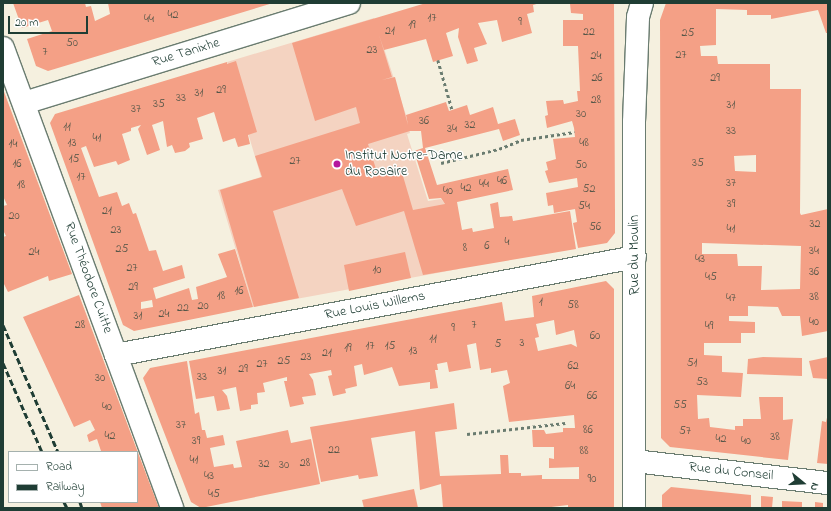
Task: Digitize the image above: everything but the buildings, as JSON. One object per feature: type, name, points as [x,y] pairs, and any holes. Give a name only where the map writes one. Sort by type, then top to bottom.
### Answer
[{"type":"street","name":"Rue Tanixhe","points":[[24,103],[349,3]]},
{"type":"street","name":"Rue du Moulin","points":[[634,508],[634,122],[638,17],[642,3]]},
{"type":"street","name":"Rue Théodore Cuitte","points":[[3,48],[172,508]]},
{"type":"street","name":"Rue Louis Willems","points":[[116,355],[635,257]]},
{"type":"street","name":"Rue du Conseil","points":[[634,461],[828,483]]},
{"type":"path","points":[[438,60],[452,109]]},
{"type":"path","points":[[441,163],[499,149],[521,140],[574,132]]},
{"type":"path","points":[[468,434],[566,423]]},
{"type":"shaded area","name":"Institut Notre-Dame du Rosaire","points":[[374,18],[406,115],[410,133],[407,134],[428,201],[441,199],[445,204],[459,269],[253,307],[218,190],[261,177],[227,62]]},
{"type":"railway","points":[[3,325],[58,451]]},
{"type":"railway","points":[[3,363],[42,451]]},
{"type":"railway","points":[[64,503],[67,508]]},
{"type":"railway","points":[[80,503],[82,508]]},
{"type":"place","name":"Institut Notre-Dame du Rosaire","points":[[337,164]]}]
